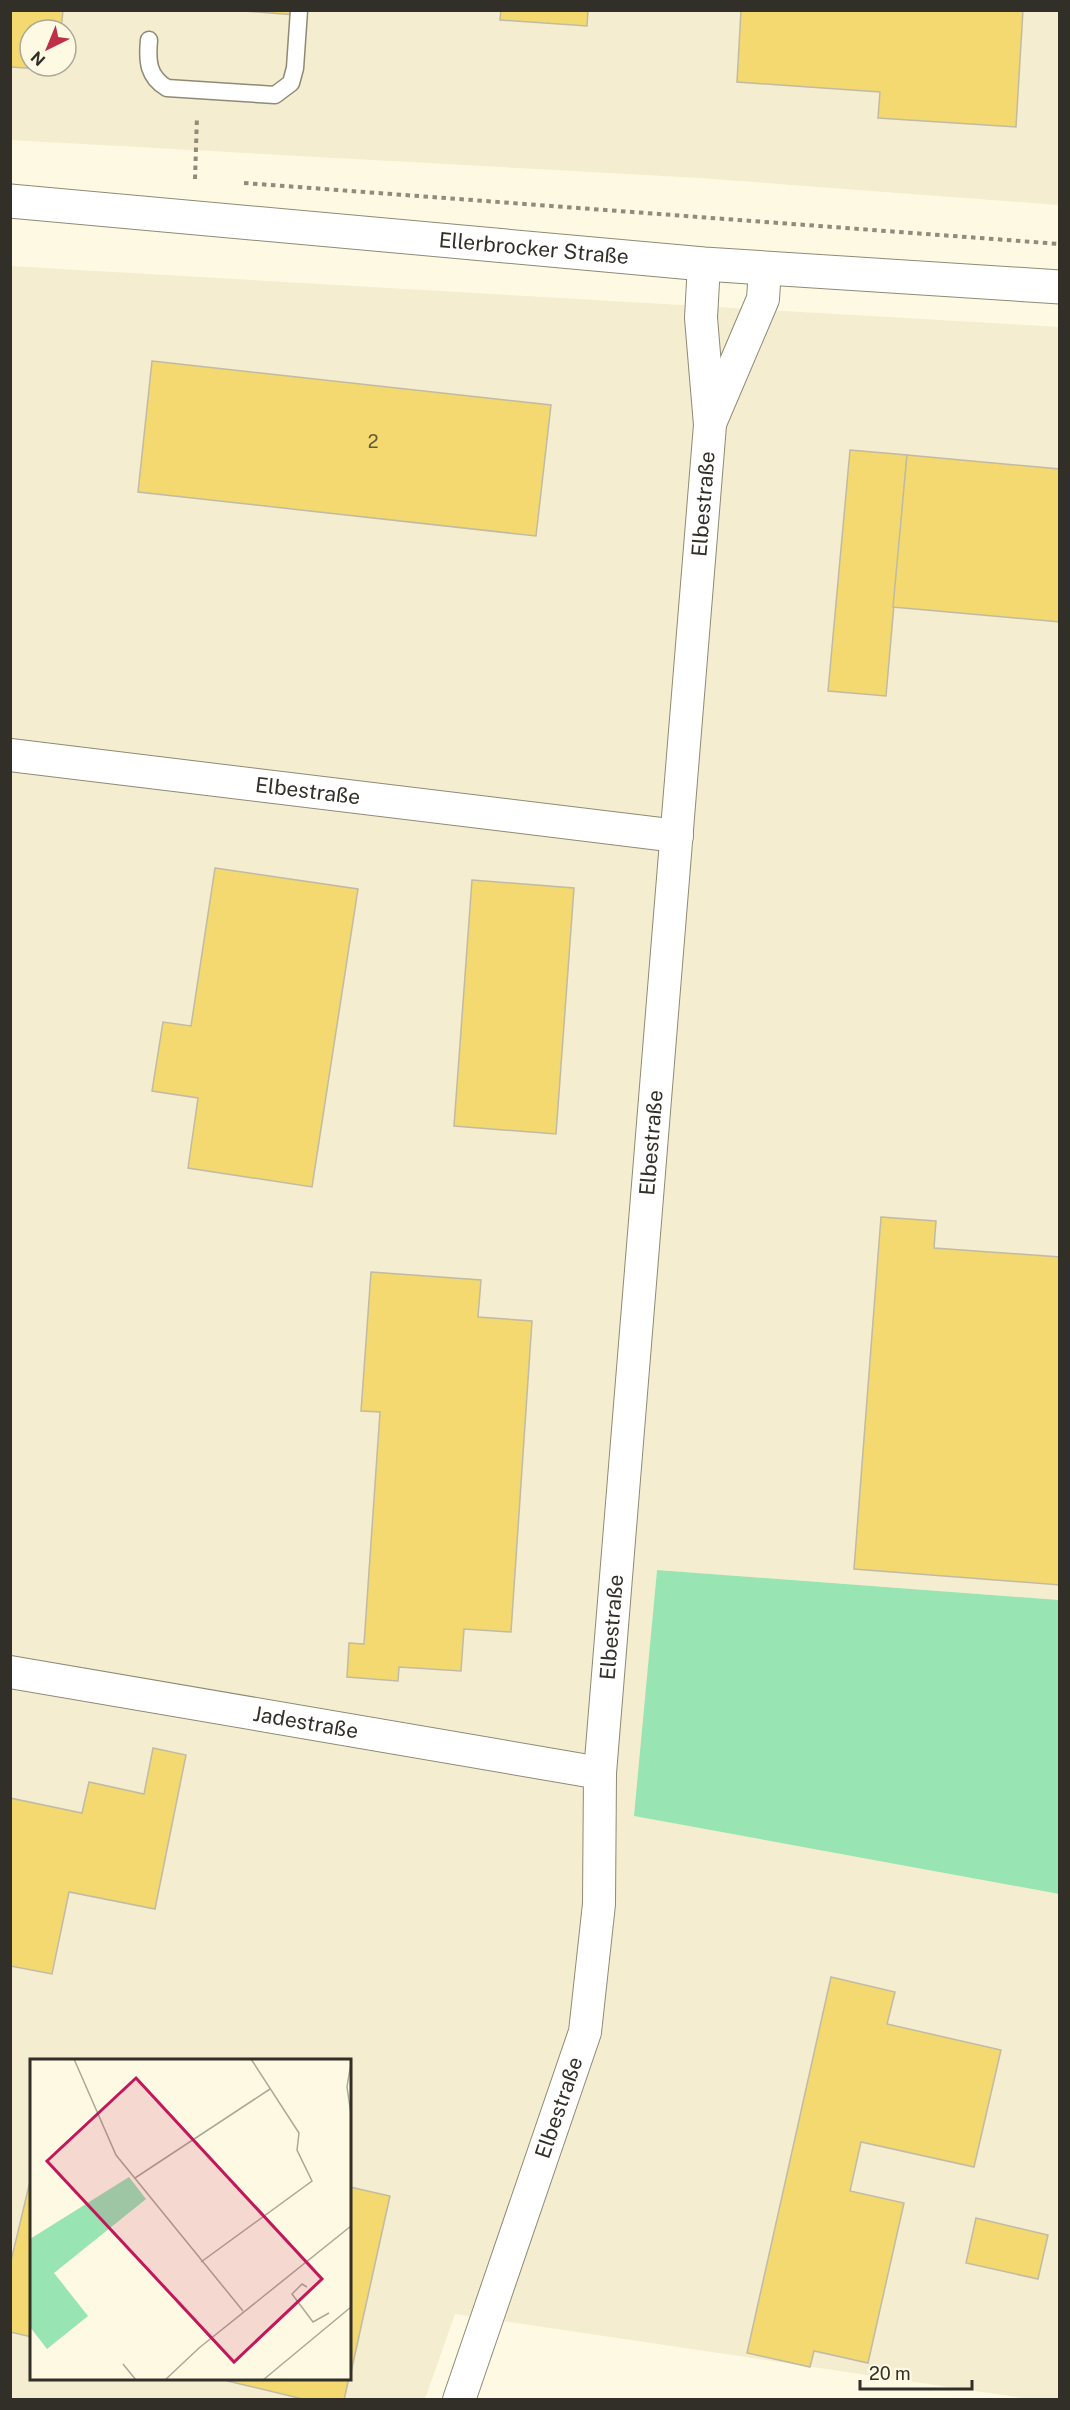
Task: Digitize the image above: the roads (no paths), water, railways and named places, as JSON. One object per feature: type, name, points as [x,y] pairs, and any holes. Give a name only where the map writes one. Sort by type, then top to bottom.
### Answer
[{"type":"main road","name":"Ellerbrocker Straße","points":[[10,201],[704,264],[1059,287]]},
{"type":"street","name":"Elbestraße","points":[[459,2400],[585,2031],[599,1904],[600,1773],[710,425],[701,318],[704,264]]},
{"type":"street","name":"Elbestraße","points":[[710,425],[763,299],[765,268]]},
{"type":"street","name":"Elbestraße","points":[[10,755],[677,836]]},
{"type":"street","name":"Jadestraße","points":[[10,1671],[600,1773]]},
{"type":"lane","points":[[149,40],[147,54],[150,70],[155,82],[167,88],[275,95],[291,83],[295,68],[299,10]]}]
